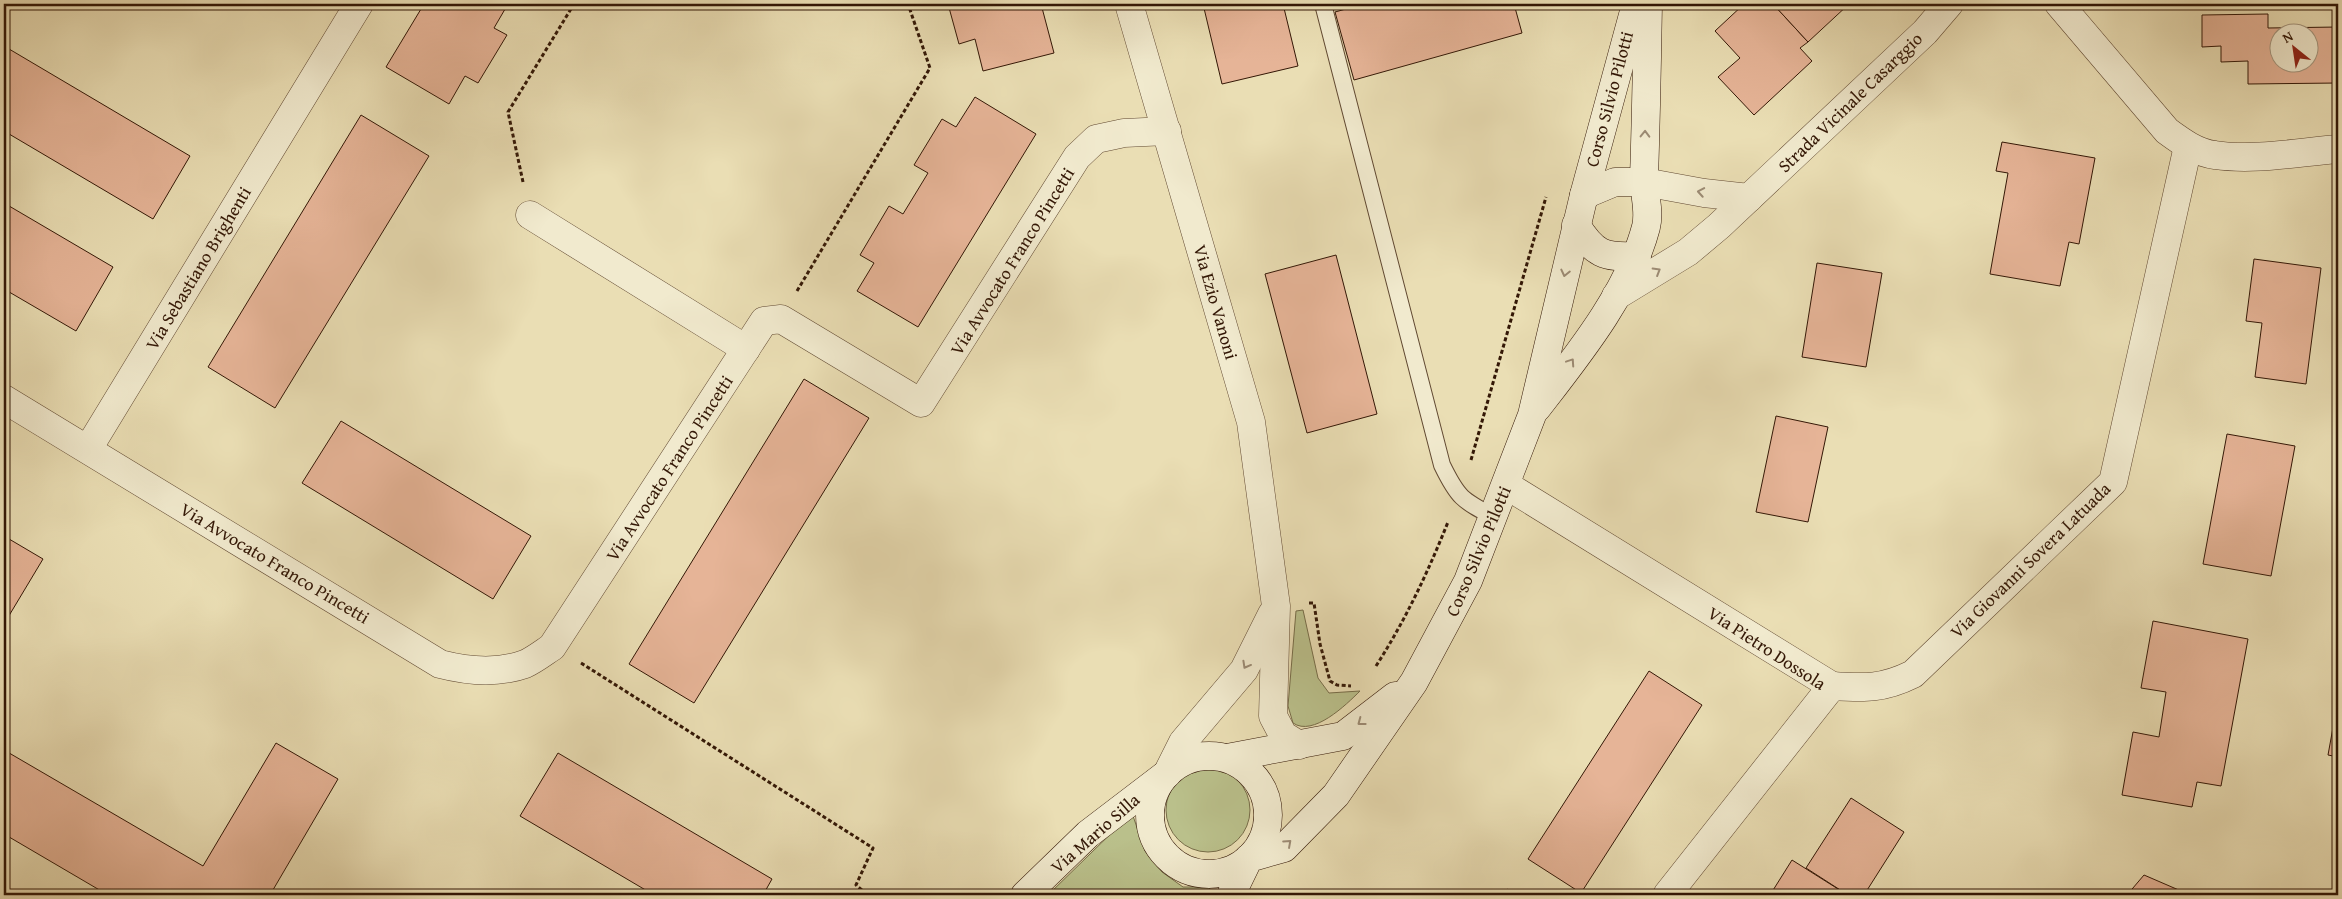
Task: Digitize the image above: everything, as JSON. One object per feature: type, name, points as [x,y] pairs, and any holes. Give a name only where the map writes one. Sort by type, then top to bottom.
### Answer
[{"type":"street","name":"Via Sebastiano Brighenti","points":[[88,449],[359,4]]},
{"type":"street","name":"Via Ezio Vanoni","points":[[1129,4],[1251,422],[1276,606],[1273,716],[1284,735],[1299,746]]},
{"type":"street","name":"Corso Silvio Pilotti","points":[[1231,895],[1249,858],[1284,848],[1336,795],[1414,682],[1468,581],[1532,415],[1576,225],[1636,4]]},
{"type":"street","name":"Corso Silvio Pilotti","points":[[1532,415],[1565,372],[1616,296],[1637,256],[1646,225],[1644,182],[1648,4]]},
{"type":"street","name":"Strada Vicinale Casarggio","points":[[1616,296],[1688,252],[1749,198],[1924,32],[1949,4]]},
{"type":"street","points":[[2059,4],[2168,131],[2188,146],[2214,155],[2255,156],[2338,149]]},
{"type":"street","name":"Via Avvocato Franco Pincetti","points":[[88,449],[440,664],[467,671],[493,670],[525,664],[552,647],[764,321],[781,319],[921,403],[1077,157],[1096,140],[1124,132],[1167,131]]},
{"type":"street","name":"Via Giovanni Sovera Latuada","points":[[1832,686],[1872,688],[1894,683],[1913,674],[2112,482],[2188,146]]},
{"type":"street","name":"Corso Silvio Pilotti","points":[[1584,195],[1615,182],[1644,182]]},
{"type":"street","points":[[1644,182],[1704,193],[1749,198]]},
{"type":"street","points":[[530,215],[746,349]]},
{"type":"street","points":[[1576,225],[1585,240],[1600,254],[1614,257],[1637,256]]},
{"type":"street","points":[[4,400],[88,449]]},
{"type":"street","name":"Via Pietro Dossola","points":[[1506,485],[1832,686],[1667,895]]},
{"type":"street","points":[[1167,774],[1184,742],[1244,670],[1276,606]]},
{"type":"street","name":"Corso Silvio Pilotti","points":[[1227,758],[1243,766],[1256,778],[1264,793],[1268,811],[1267,828],[1260,845],[1249,858],[1235,868],[1218,874],[1200,874],[1183,869],[1169,859],[1158,844],[1151,828],[1150,811],[1154,793],[1167,774],[1176,766],[1192,758],[1210,756],[1227,758],[1299,746],[1343,736],[1414,682]]},
{"type":"street","name":"Via Mario Silla","points":[[1025,895],[1088,834],[1167,774]]},
{"type":"lane","points":[[1322,4],[1442,465],[1452,487],[1465,502],[1494,517]]},
{"type":"path","points":[[530,215],[508,112],[574,4]]},
{"type":"path","points":[[781,319],[930,68],[908,4]]},
{"type":"path","points":[[1372,672],[1391,642],[1431,564],[1460,495],[1548,191]]},
{"type":"path","points":[[1276,606],[1314,603],[1320,644],[1330,681],[1337,685],[1354,686]]},
{"type":"path","points":[[552,647],[598,672],[873,848],[856,885],[868,895]]},
{"type":"green space","points":[[1303,610],[1318,678],[1329,693],[1360,691],[1329,718],[1310,726],[1301,726],[1293,723],[1288,706],[1296,611]]},
{"type":"green space","points":[[1208,768],[1231,775],[1243,787],[1250,810],[1243,833],[1231,845],[1208,852],[1185,845],[1173,833],[1166,810],[1173,787],[1185,775]]},
{"type":"green space","points":[[1132,813],[1145,851],[1162,872],[1183,887],[1211,887],[1204,895],[1048,895]]},
{"type":"building","points":[[424,4],[508,4],[494,28],[507,35],[478,83],[465,76],[449,104],[386,67]]},
{"type":"building","points":[[948,4],[1041,4],[1054,53],[983,71],[975,39],[959,44]]},
{"type":"building","points":[[1203,4],[1283,4],[1298,66],[1222,84]]},
{"type":"building","points":[[1364,4],[1514,4],[1522,33],[1354,80],[1335,12]]},
{"type":"building","points":[[1744,4],[1773,4],[1808,42],[1800,48],[1812,61],[1754,115],[1718,77],[1740,58],[1715,31]]},
{"type":"building","points":[[1773,4],[1849,4],[1808,42]]},
{"type":"building","points":[[2268,14],[2268,28],[2270,28],[2270,72],[2320,72],[2320,27],[2338,27],[2338,83],[2248,84],[2248,61],[2221,62],[2221,46],[2202,47],[2202,15]]},
{"type":"building","points":[[4,46],[190,156],[153,219],[4,131]]},
{"type":"building","points":[[975,97],[1036,134],[918,327],[857,291],[874,263],[860,255],[889,206],[903,214],[928,173],[914,165],[942,119],[956,127]]},
{"type":"building","points":[[361,115],[429,156],[275,408],[208,367]]},
{"type":"building","points":[[2002,142],[2095,158],[2079,244],[2069,242],[2060,286],[1990,274],[2008,173],[1996,171]]},
{"type":"building","points":[[4,203],[113,267],[76,331],[4,289]]},
{"type":"building","points":[[1336,255],[1377,414],[1307,433],[1265,274]]},
{"type":"building","points":[[2254,259],[2321,268],[2306,384],[2255,377],[2262,323],[2246,321]]},
{"type":"building","points":[[1817,263],[1882,273],[1866,367],[1802,357]]},
{"type":"building","points":[[804,379],[869,418],[694,703],[629,664]]},
{"type":"building","points":[[1776,416],[1828,427],[1808,522],[1756,512]]},
{"type":"building","points":[[341,421],[531,536],[493,599],[302,483]]},
{"type":"building","points":[[2227,434],[2295,446],[2271,576],[2203,564]]},
{"type":"building","points":[[4,536],[43,559],[4,624]]},
{"type":"building","points":[[2153,621],[2248,639],[2221,786],[2197,782],[2192,807],[2122,795],[2133,732],[2159,737],[2166,692],[2141,688]]},
{"type":"building","points":[[1649,671],[1702,705],[1581,893],[1528,859]]},
{"type":"building","points":[[2338,700],[2338,757],[2328,755]]},
{"type":"building","points":[[276,743],[338,779],[270,895],[108,895],[4,834],[4,750],[203,866]]},
{"type":"building","points":[[558,753],[772,879],[763,895],[654,895],[520,816]]},
{"type":"building","points":[[1851,798],[1904,832],[1864,895],[1848,895],[1806,868]]},
{"type":"building","points":[[1792,860],[1846,894],[1846,895],[1770,895]]},
{"type":"building","points":[[2144,875],[2188,894],[2189,895],[2127,895]]},
{"type":"building","points":[[1507,889],[1515,895],[1502,895]]}]
